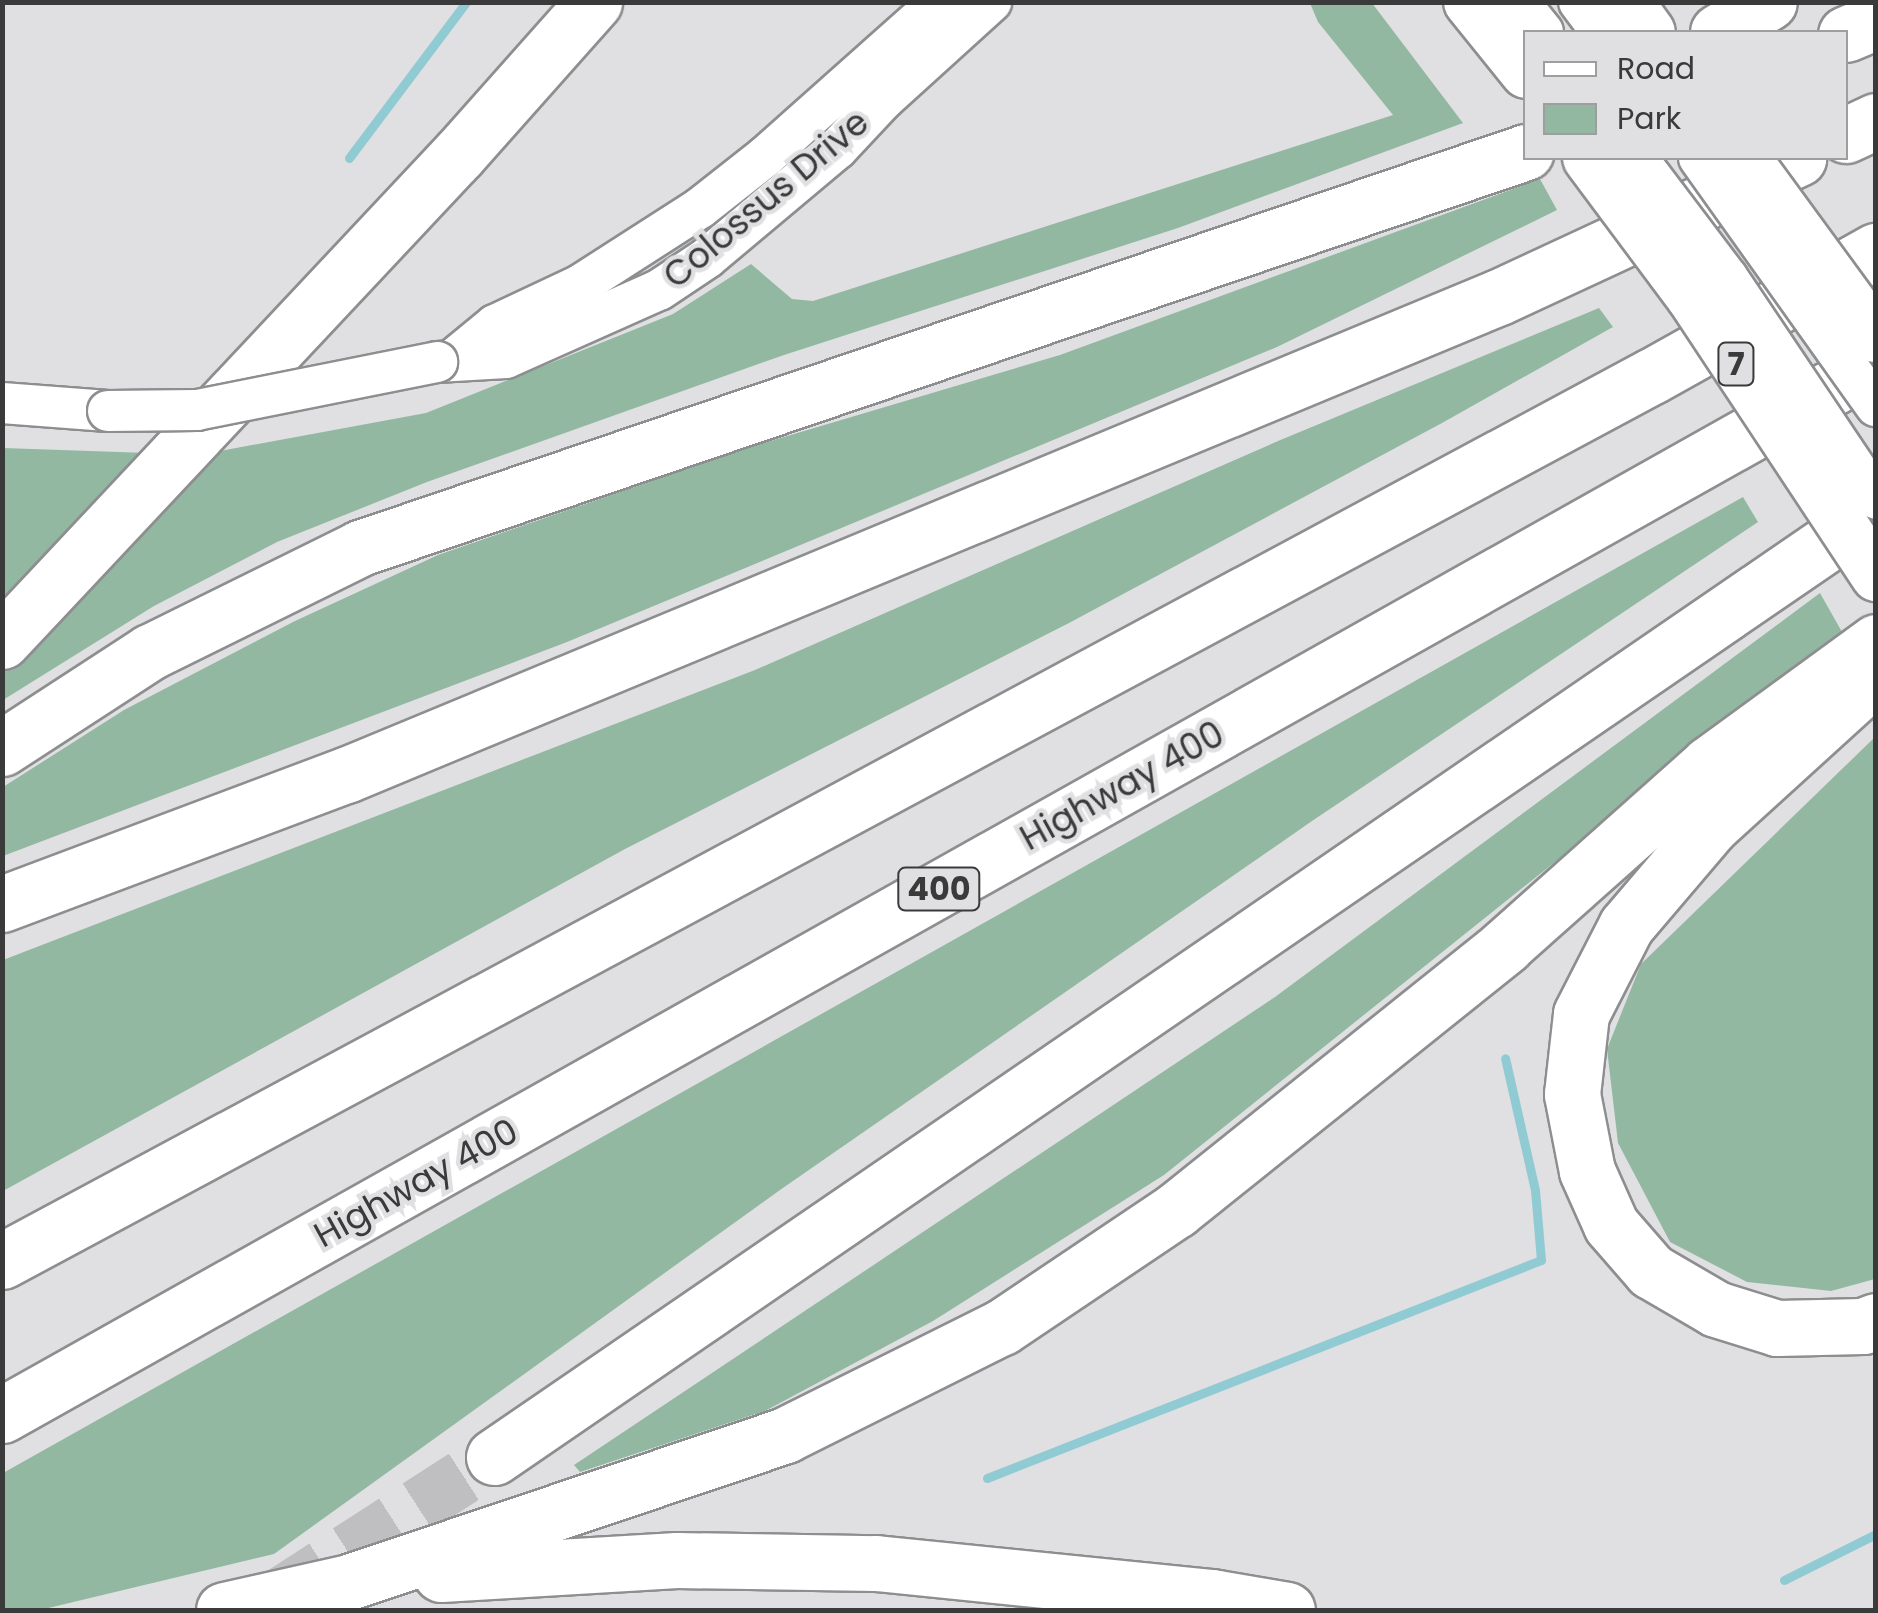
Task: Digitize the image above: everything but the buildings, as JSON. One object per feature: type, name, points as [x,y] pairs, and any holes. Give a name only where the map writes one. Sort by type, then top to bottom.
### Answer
[{"type":"highway","points":[[2,641],[460,153],[594,2]]},
{"type":"highway","points":[[1721,30],[1769,2]]},
{"type":"highway","points":[[1848,33],[1876,20]]},
{"type":"highway","points":[[1423,187],[1471,144],[1523,121]]},
{"type":"highway","points":[[1848,135],[1876,122]]},
{"type":"highway","points":[[2,748],[150,652],[360,548],[466,508],[1523,153]]},
{"type":"highway","points":[[2,904],[346,775],[1500,298],[1794,160]]},
{"type":"highway","points":[[2,1261],[1564,423],[1876,251]]},
{"type":"highway","name":"Highway 400","points":[[2,1415],[1876,363]]},
{"type":"highway","points":[[494,1457],[1876,510]]},
{"type":"highway","points":[[224,1610],[349,1582],[786,1435],[1002,1327],[1176,1210],[1506,946],[1708,764],[1876,642]]},
{"type":"highway","points":[[1876,678],[1711,826],[1626,926],[1581,1014],[1572,1094],[1588,1171],[1611,1225],[1651,1271],[1716,1309],[1777,1328],[1863,1326],[1876,1321]]},
{"type":"highway","points":[[349,1582],[677,1560],[876,1563],[1212,1597],[1286,1610]]},
{"type":"main road","points":[[1469,2],[1523,42]]},
{"type":"main road","points":[[1598,11],[1645,30]]},
{"type":"main road","name":"7","points":[[1589,160],[1691,296],[1876,576]]},
{"type":"main road","points":[[1745,160],[1876,338]]},
{"type":"street","name":"Colossus Drive","points":[[446,360],[495,325],[580,285],[700,208],[766,156],[939,2]]},
{"type":"street","name":"Colossus Drive","points":[[2,404],[108,411],[197,410],[446,360],[506,358],[658,290],[706,258],[837,150],[883,100],[991,2]]},
{"type":"street","points":[[1519,2],[1526,30]]},
{"type":"street","points":[[1639,160],[1727,276],[1876,499]]},
{"type":"street","points":[[1700,160],[1876,406]]},
{"type":"green space","points":[[1310,3],[1372,3],[1463,123],[1178,228],[784,355],[427,482],[277,542],[154,606],[3,700],[2,670],[166,496],[220,451],[426,413],[673,314],[751,264],[792,299],[813,301],[1393,115],[1318,22]]},
{"type":"green space","points":[[1540,179],[1557,210],[1277,347],[567,642],[3,856],[3,787],[124,710],[295,621],[438,555],[750,447],[1060,355]]},
{"type":"green space","points":[[1599,308],[1613,327],[1442,423],[1069,623],[625,849],[3,1191],[3,960],[755,670],[1278,441]]},
{"type":"green space","points":[[3,448],[148,453],[3,607]]},
{"type":"green space","points":[[1743,497],[1758,522],[1312,821],[780,1190],[274,1554],[40,1610],[3,1610],[3,1473]]},
{"type":"green space","points":[[1820,593],[1842,632],[1164,1175],[933,1321],[765,1411],[580,1472],[574,1465],[1275,997]]},
{"type":"green space","points":[[1875,737],[1875,1279],[1831,1291],[1747,1282],[1670,1242],[1618,1143],[1607,1049],[1641,964]]},
{"type":"waterway","points":[[349,158],[466,2]]},
{"type":"waterway","points":[[987,1478],[1541,1260],[1535,1190],[1505,1058]]},
{"type":"waterway","points":[[1784,1580],[1876,1534]]},
{"type":"tunnel","points":[[278,1596],[494,1457]]}]
